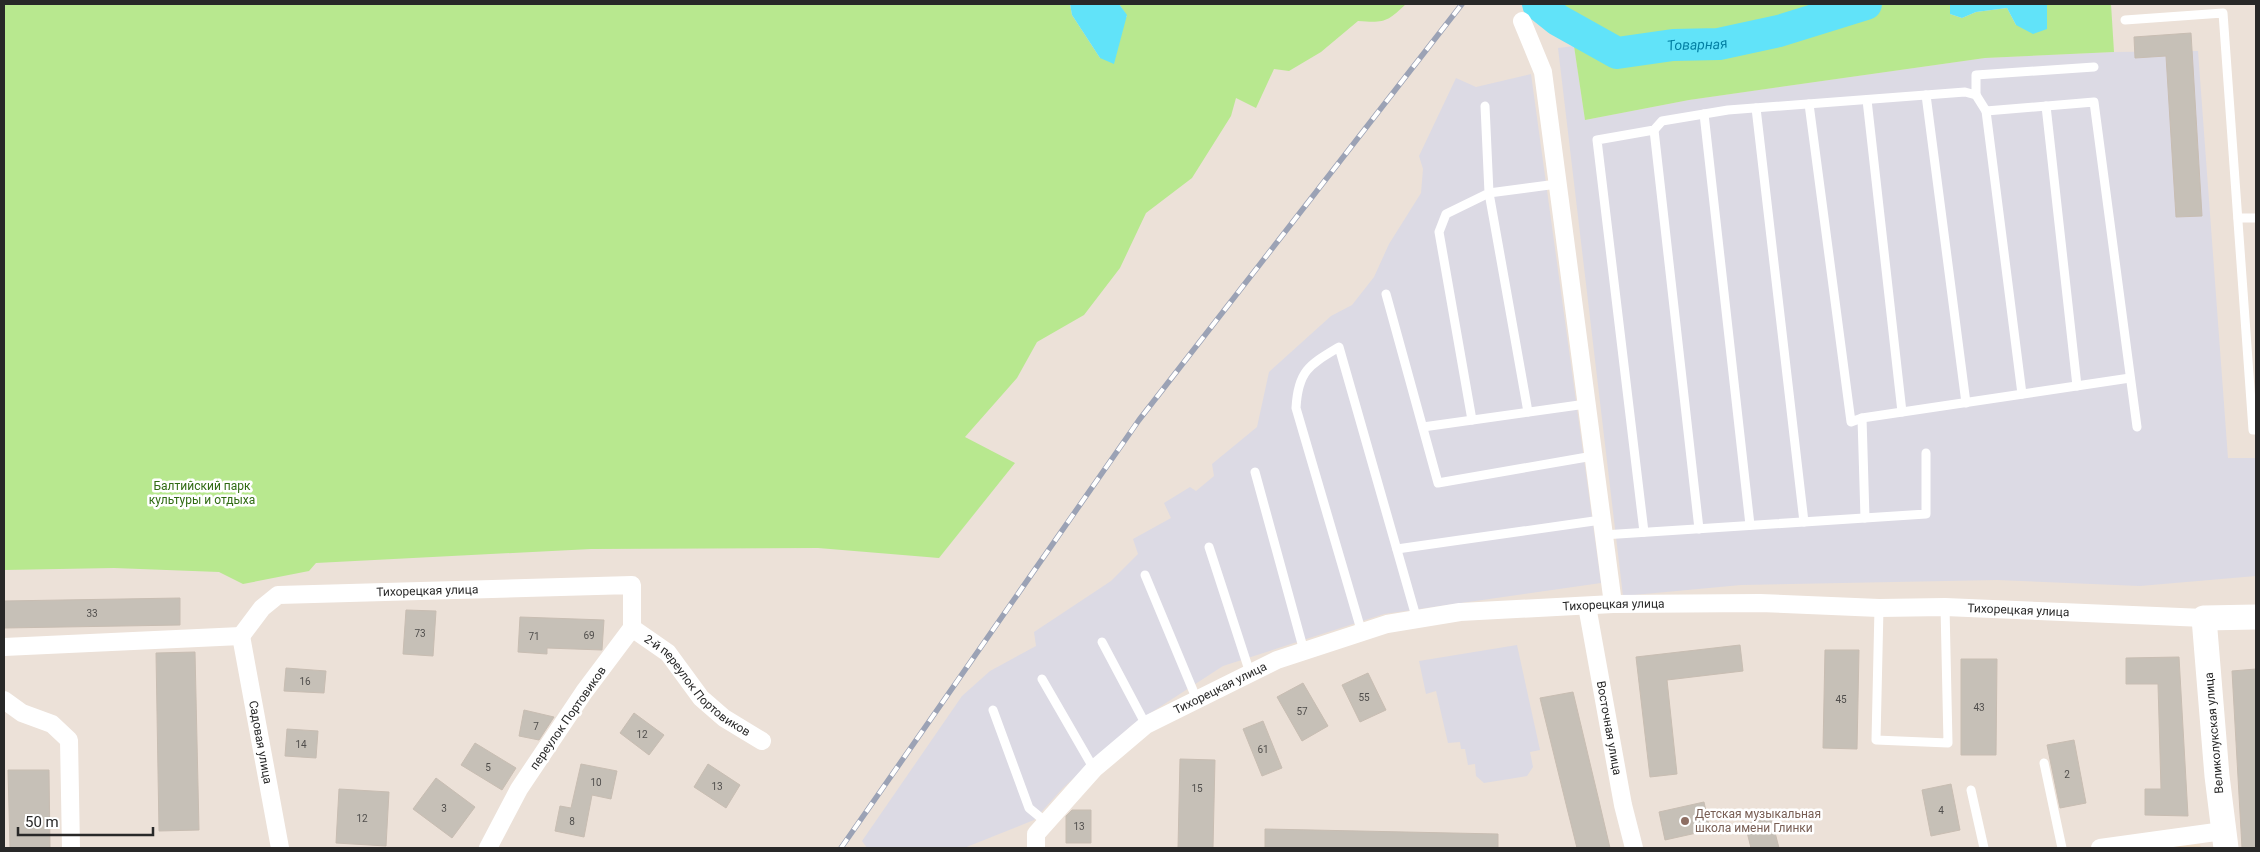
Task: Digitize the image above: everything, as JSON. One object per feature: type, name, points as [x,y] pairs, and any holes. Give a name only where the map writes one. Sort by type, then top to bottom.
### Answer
[{"type":"street","points":[[1522,21],[1543,72],[1613,604]]},
{"type":"street","name":"Тихорецкая улица","points":[[242,636],[262,608],[278,595],[632,585],[632,628]]},
{"type":"street","name":"Тихорецкая улица","points":[[1039,835],[1094,770],[1146,726],[1276,660],[1387,624],[1460,612],[1613,604],[1760,603],[1879,608],[1945,607],[2204,618],[2256,617]]},
{"type":"street","name":"Восточная улица","points":[[1588,606],[1623,805],[1634,848]]},
{"type":"street","name":"Великолукская улица","points":[[2204,618],[2225,839]]},
{"type":"street","name":"2-й переулок Портовиков","points":[[632,628],[668,653],[702,698],[724,718],[762,741]]},
{"type":"street","name":"переулок Портовиков","points":[[488,848],[519,789],[584,692],[632,628]]},
{"type":"street","points":[[4,647],[242,636]]},
{"type":"street","name":"Садовая улица","points":[[242,636],[280,848]]},
{"type":"street","points":[[4,700],[22,713],[52,724],[69,740],[71,848]]},
{"type":"street","points":[[2100,848],[2225,839]]},
{"type":"lane","points":[[2125,20],[2223,13],[2253,430],[2256,430]]},
{"type":"lane","points":[[2022,394],[1986,111],[1976,94],[1976,75],[2094,67]]},
{"type":"lane","points":[[1644,532],[1597,140],[1654,130],[1662,121],[1704,114],[1756,108],[1965,92],[1976,94]]},
{"type":"lane","points":[[1926,95],[1966,403]]},
{"type":"lane","points":[[1867,100],[1902,412]]},
{"type":"lane","points":[[1986,111],[2094,102],[2137,427]]},
{"type":"lane","points":[[1809,104],[1851,422],[1862,418],[2130,378]]},
{"type":"lane","points":[[1486,106],[1489,193],[1528,412]]},
{"type":"lane","points":[[2046,106],[2077,386]]},
{"type":"lane","points":[[1756,108],[1804,522]]},
{"type":"lane","points":[[1704,114],[1750,526]]},
{"type":"lane","points":[[1654,130],[1699,529]]},
{"type":"lane","points":[[1472,420],[1439,232],[1446,214],[1489,193],[1557,184]]},
{"type":"lane","points":[[2238,218],[2256,218]]},
{"type":"lane","points":[[1386,294],[1438,483],[1593,456]]},
{"type":"lane","points":[[1362,632],[1296,408],[1297,385],[1312,363],[1339,347],[1417,620]]},
{"type":"lane","points":[[1423,427],[1586,404]]},
{"type":"lane","points":[[1862,418],[1865,518]]},
{"type":"lane","points":[[1397,549],[1602,528],[1644,532],[1926,514],[1926,453]]},
{"type":"lane","points":[[1255,472],[1304,651]]},
{"type":"lane","points":[[1209,547],[1250,673]]},
{"type":"lane","points":[[1145,575],[1197,700]]},
{"type":"lane","points":[[1879,608],[1876,740],[1948,743],[1945,607]]},
{"type":"lane","points":[[1102,642],[1146,726]]},
{"type":"lane","points":[[1042,679],[1094,770]]},
{"type":"lane","points":[[994,710],[1039,835]]},
{"type":"lane","points":[[2044,763],[2062,848]]},
{"type":"lane","points":[[1971,790],[1984,848]]},
{"type":"shaded area","points":[[1574,46],[1585,120],[1689,100],[1985,58],[2114,52],[2198,51],[2228,458],[2256,458],[2256,576],[2140,586],[1997,580],[1741,585],[1623,596],[1558,48]]},
{"type":"shaded area","points":[[1531,74],[1601,583],[1384,614],[1223,666],[1132,725],[1063,788],[1034,820],[964,848],[867,848],[862,841],[962,696],[990,671],[1036,646],[1034,632],[1111,581],[1138,554],[1133,539],[1171,518],[1164,503],[1190,487],[1196,491],[1214,476],[1212,464],[1257,427],[1269,372],[1331,316],[1352,305],[1374,277],[1389,244],[1421,193],[1423,169],[1419,156],[1456,78],[1476,87]]},
{"type":"shaded area","points":[[1517,645],[1540,750],[1530,752],[1533,767],[1527,776],[1484,783],[1476,776],[1475,764],[1468,765],[1465,749],[1461,749],[1460,742],[1448,743],[1436,691],[1426,694],[1419,661]]},
{"type":"shaded area","points":[[2200,844],[2201,848],[2156,848]]},
{"type":"green space","name":"Балтийский парк культуры и отдыха","points":[[4,4],[1070,4],[1072,15],[1100,58],[1127,16],[1119,4],[1406,4],[1385,20],[1374,22],[1358,21],[1321,52],[1289,71],[1274,69],[1256,108],[1236,98],[1231,116],[1192,178],[1146,213],[1120,268],[1084,315],[1037,342],[1017,378],[965,437],[1015,463],[939,558],[818,548],[591,549],[316,563],[309,571],[243,584],[219,572],[114,568],[4,570]]},
{"type":"green space","points":[[1552,4],[1950,4],[1950,14],[1962,18],[1976,12],[2007,8],[2016,25],[2047,20],[2047,4],[2111,4],[2114,52],[1985,58],[1689,100],[1585,120],[1574,46]]},
{"type":"water","points":[[1070,4],[1119,4],[1127,15],[1114,64],[1100,58],[1072,15]]},
{"type":"water","points":[[1950,4],[2047,4],[2047,29],[2033,34],[2016,25],[2007,8],[1976,12],[1962,18],[1950,14]]},
{"type":"building","points":[[2191,33],[2202,216],[2176,217],[2166,56],[2135,58],[2134,37]]},
{"type":"building","points":[[180,598],[180,625],[4,628],[4,601]]},
{"type":"building","points":[[406,610],[436,611],[433,656],[403,654]]},
{"type":"building","points":[[520,617],[604,620],[602,650],[547,648],[547,654],[518,652]]},
{"type":"building","points":[[1740,645],[1743,671],[1667,680],[1677,774],[1650,777],[1636,657]]},
{"type":"building","points":[[1825,650],[1859,650],[1857,749],[1823,748]]},
{"type":"building","points":[[195,652],[199,830],[159,831],[156,653]]},
{"type":"building","points":[[2179,657],[2188,816],[2145,815],[2145,789],[2161,789],[2158,684],[2126,684],[2126,658]]},
{"type":"building","points":[[1961,659],[1997,659],[1996,755],[1961,755]]},
{"type":"building","points":[[286,668],[326,671],[324,693],[284,691]]},
{"type":"building","points":[[2256,669],[2256,848],[2242,848],[2232,671]]},
{"type":"building","points":[[1368,673],[1386,710],[1360,722],[1342,685]]},
{"type":"building","points":[[1303,683],[1328,726],[1302,741],[1277,697]]},
{"type":"building","points":[[1573,692],[1610,848],[1577,848],[1540,698]]},
{"type":"building","points":[[524,710],[554,717],[539,740],[519,736]]},
{"type":"building","points":[[634,713],[664,735],[649,755],[620,733]]},
{"type":"building","points":[[1263,721],[1282,768],[1262,776],[1243,729]]},
{"type":"building","points":[[287,729],[318,731],[316,758],[285,756]]},
{"type":"building","points":[[2074,740],[2086,803],[2060,808],[2047,745]]},
{"type":"building","points":[[475,743],[516,768],[502,790],[461,765]]},
{"type":"building","points":[[1180,759],[1215,760],[1213,848],[1178,848]]},
{"type":"building","points":[[581,764],[617,771],[611,799],[592,795],[584,837],[555,831],[560,806],[571,808]]},
{"type":"building","points":[[708,764],[740,785],[726,808],[694,787]]},
{"type":"building","points":[[8,770],[49,770],[50,848],[10,848]]},
{"type":"building","points":[[436,778],[475,807],[452,838],[413,809]]},
{"type":"building","points":[[1951,784],[1960,830],[1931,836],[1922,790]]},
{"type":"building","points":[[339,789],[389,792],[386,846],[336,843]]},
{"type":"building","name":"Детская музыкальная школа имени Глинки","points":[[1704,802],[1710,830],[1665,840],[1659,812]]},
{"type":"building","points":[[1072,810],[1091,810],[1091,843],[1066,843],[1066,816]]},
{"type":"building","points":[[1771,817],[1779,848],[1751,848],[1745,824]]},
{"type":"building","points":[[1265,829],[1498,834],[1498,848],[1265,848]]},
{"type":"waterway","name":"Товарная","points":[[1538,4],[1558,20],[1617,53],[1673,45],[1719,44],[1779,31],[1866,4]]},
{"type":"railway","points":[[841,848],[1139,420],[1462,4]]},
{"type":"place","name":"Детская музыкальная школа имени Глинки","points":[[1685,821]]}]
